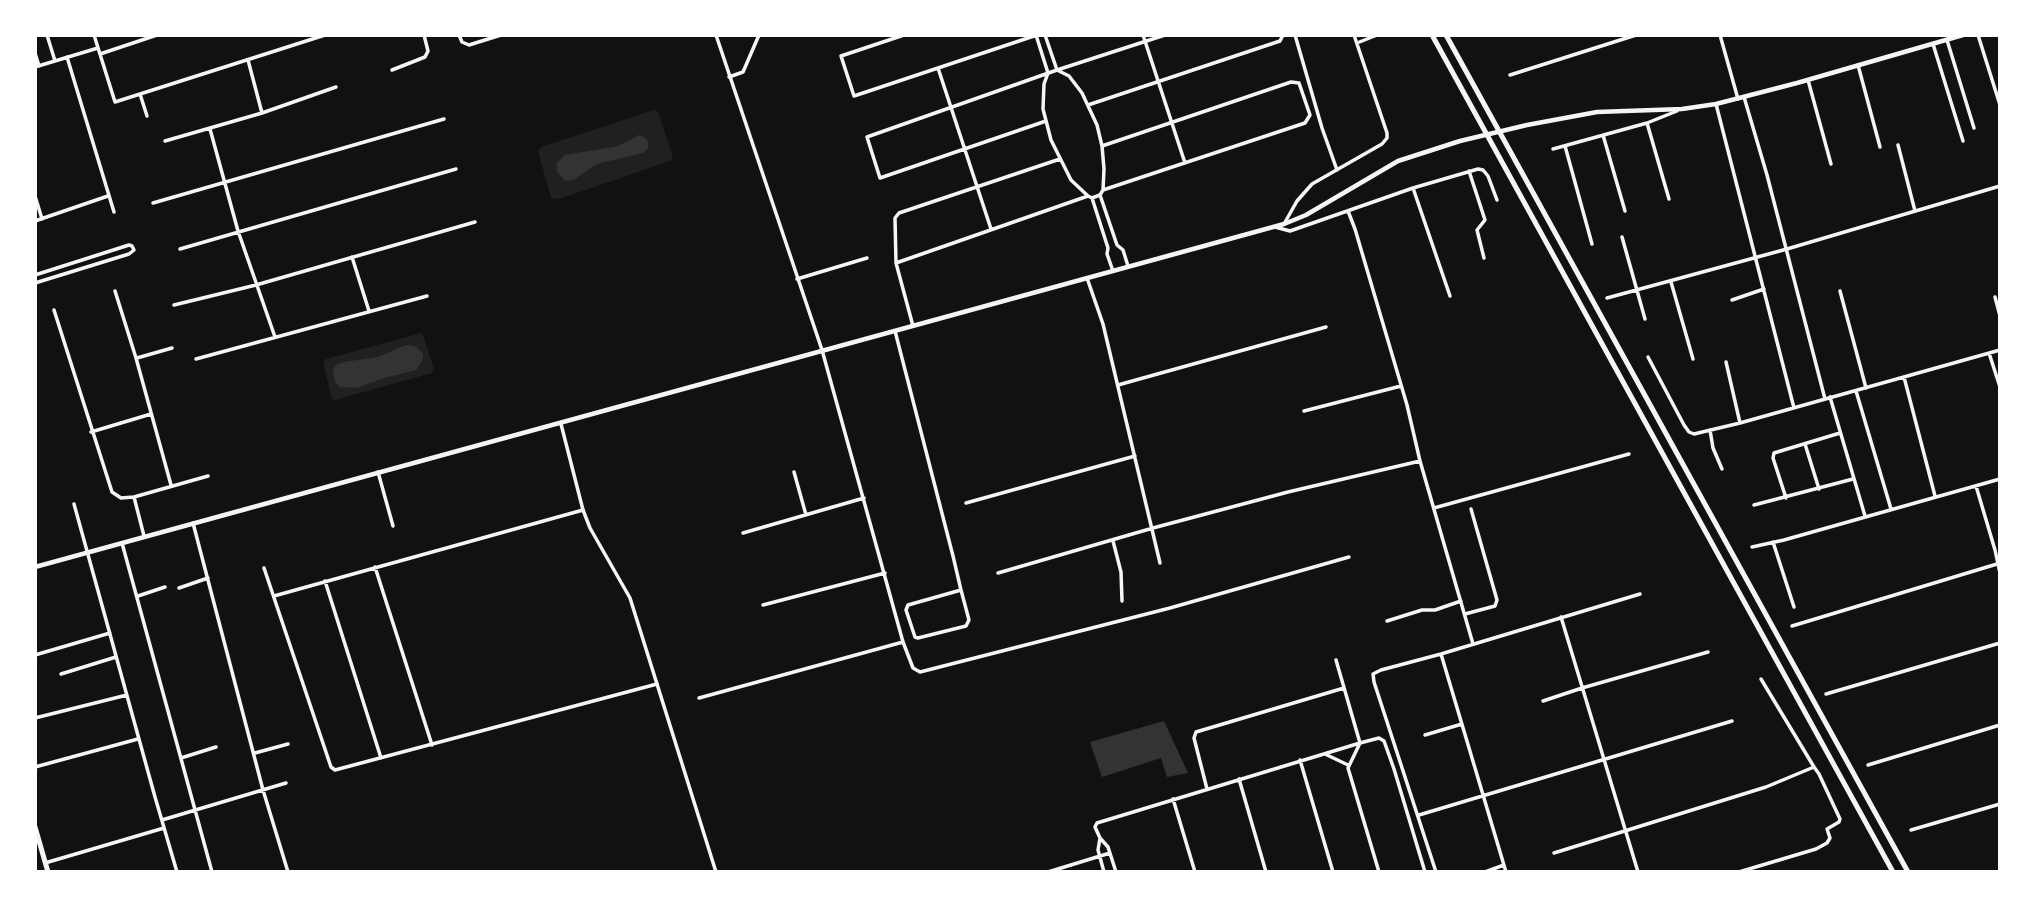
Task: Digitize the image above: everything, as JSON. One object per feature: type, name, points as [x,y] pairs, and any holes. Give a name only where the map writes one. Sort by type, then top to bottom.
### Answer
[{"type":"highway","points":[[1432,35],[1893,872]]},
{"type":"highway","points":[[1446,35],[1908,872]]},
{"type":"highway","points":[[35,827],[48,872]]},
{"type":"main road","points":[[35,567],[1284,224],[1306,215],[1398,161],[1460,141],[1597,112],[1682,109],[1716,104],[1963,35]]},
{"type":"street","points":[[47,35],[55,61]]},
{"type":"street","points":[[94,35],[115,102],[324,35]]},
{"type":"street","points":[[100,54],[157,35]]},
{"type":"street","points":[[392,70],[425,57],[428,51],[424,35]]},
{"type":"street","points":[[459,35],[462,42],[469,45],[501,35]]},
{"type":"street","points":[[716,35],[822,350],[903,642],[914,668],[922,673],[1349,557]]},
{"type":"street","points":[[729,77],[743,72],[759,35]]},
{"type":"street","points":[[904,35],[841,56],[853,96],[1036,35],[1048,73],[1043,95],[1051,140],[1071,180],[1090,197],[1113,271]]},
{"type":"street","points":[[896,263],[991,229],[1100,195],[1103,190],[1104,169],[1097,125],[1074,82],[1057,70],[1045,35]]},
{"type":"street","points":[[1143,35],[1185,163]]},
{"type":"street","points":[[1046,121],[880,178],[867,137],[1165,35]]},
{"type":"street","points":[[1088,105],[1280,41],[1283,35]]},
{"type":"street","points":[[1295,35],[1337,170]]},
{"type":"street","points":[[1284,224],[1306,189],[1382,144],[1388,136],[1354,35]]},
{"type":"street","points":[[1356,43],[1377,35]]},
{"type":"street","points":[[1510,75],[1636,35]]},
{"type":"street","points":[[1720,35],[1738,99]]},
{"type":"street","points":[[1978,35],[2000,105]]},
{"type":"street","points":[[1947,40],[1974,128]]},
{"type":"street","points":[[1933,44],[1963,141]]},
{"type":"street","points":[[35,53],[37,66],[98,48]]},
{"type":"street","points":[[67,57],[114,212]]},
{"type":"street","points":[[248,60],[262,113]]},
{"type":"street","points":[[1858,65],[1880,147]]},
{"type":"street","points":[[938,68],[991,229]]},
{"type":"street","points":[[1808,80],[1831,164]]},
{"type":"street","points":[[1102,146],[1291,82],[1299,83],[1310,115],[1305,123],[1103,190]]},
{"type":"street","points":[[165,141],[262,113],[336,87]]},
{"type":"street","points":[[140,94],[147,116]]},
{"type":"street","points":[[1744,97],[1828,398],[1865,516]]},
{"type":"street","points":[[1716,104],[1794,408]]},
{"type":"street","points":[[1553,149],[1647,123],[1682,109]]},
{"type":"street","points":[[153,202],[444,119]]},
{"type":"street","points":[[1647,123],[1669,199]]},
{"type":"street","points":[[210,129],[238,231],[275,337]]},
{"type":"street","points":[[1603,135],[1625,211]]},
{"type":"street","points":[[1898,145],[1915,212]]},
{"type":"street","points":[[1565,146],[1592,244]]},
{"type":"street","points":[[913,327],[896,263],[894,224],[899,213],[1060,159]]},
{"type":"street","points":[[180,249],[456,169]]},
{"type":"street","points":[[1275,226],[1290,231],[1413,188],[1478,169],[1483,170],[1491,182],[1497,200]]},
{"type":"street","points":[[1469,171],[1485,220],[1477,230],[1484,258]]},
{"type":"street","points":[[1607,298],[1787,249],[2000,186]]},
{"type":"street","points":[[1413,188],[1450,296]]},
{"type":"street","points":[[1100,195],[1116,245],[1123,250],[1128,266]]},
{"type":"street","points":[[35,196],[42,219]]},
{"type":"street","points":[[35,221],[108,196]]},
{"type":"street","points":[[1348,211],[1401,386],[1473,644]]},
{"type":"street","points":[[174,305],[256,285],[475,222]]},
{"type":"street","points":[[1622,237],[1645,319]]},
{"type":"street","points":[[129,245],[134,250],[129,254],[35,280],[129,245]]},
{"type":"street","points":[[1108,248],[1116,245]]},
{"type":"street","points":[[352,257],[369,312]]},
{"type":"street","points":[[797,279],[867,258]]},
{"type":"street","points":[[1087,278],[1103,324],[1160,563]]},
{"type":"street","points":[[1671,282],[1693,359]]},
{"type":"street","points":[[1732,300],[1764,289]]},
{"type":"street","points":[[115,291],[171,485]]},
{"type":"street","points":[[1840,291],[1866,388]]},
{"type":"street","points":[[196,359],[427,296]]},
{"type":"street","points":[[1995,297],[2000,316]]},
{"type":"street","points":[[54,310],[113,495],[121,498],[134,496],[208,476]]},
{"type":"street","points":[[1118,385],[1326,327]]},
{"type":"street","points":[[895,331],[961,590],[968,620],[967,625],[915,637],[906,610],[908,605],[961,590]]},
{"type":"street","points":[[136,358],[172,348]]},
{"type":"street","points":[[1648,357],[1689,432],[1694,434],[2000,350]]},
{"type":"street","points":[[1989,353],[2000,387]]},
{"type":"street","points":[[1726,362],[1740,423]]},
{"type":"street","points":[[1904,377],[1935,496]]},
{"type":"street","points":[[1304,411],[1401,386]]},
{"type":"street","points":[[1856,391],[1891,509]]},
{"type":"street","points":[[91,432],[151,414]]},
{"type":"street","points":[[561,424],[590,528],[630,598],[716,872]]},
{"type":"street","points":[[1710,430],[1713,448],[1722,468]]},
{"type":"street","points":[[1786,498],[1773,454],[1840,433]]},
{"type":"street","points":[[1805,443],[1819,489]]},
{"type":"street","points":[[1434,508],[1629,454]]},
{"type":"street","points":[[966,503],[1135,456]]},
{"type":"street","points":[[998,573],[1288,492],[1420,461]]},
{"type":"street","points":[[378,472],[393,526]]},
{"type":"street","points":[[794,472],[806,515]]},
{"type":"street","points":[[1754,505],[1853,479]]},
{"type":"street","points":[[1752,547],[2000,479]]},
{"type":"street","points":[[1976,486],[1998,549],[1997,564],[2000,573]]},
{"type":"street","points":[[134,496],[145,536]]},
{"type":"street","points":[[743,533],[864,498]]},
{"type":"street","points":[[74,504],[177,872]]},
{"type":"street","points":[[1465,614],[1495,606],[1497,600],[1471,509]]},
{"type":"street","points":[[274,596],[583,510]]},
{"type":"street","points":[[193,523],[263,790],[288,872]]},
{"type":"street","points":[[1113,541],[1121,572],[1122,601]]},
{"type":"street","points":[[1773,542],[1794,607]]},
{"type":"street","points":[[122,543],[212,872]]},
{"type":"street","points":[[1792,626],[1997,564]]},
{"type":"street","points":[[375,567],[432,746]]},
{"type":"street","points":[[264,568],[333,769],[340,770],[432,746],[657,684]]},
{"type":"street","points":[[763,605],[885,573]]},
{"type":"street","points":[[179,588],[208,578]]},
{"type":"street","points":[[325,581],[381,758]]},
{"type":"street","points":[[138,596],[165,587]]},
{"type":"street","points":[[1436,872],[1373,674],[1640,594]]},
{"type":"street","points":[[1387,621],[1422,610],[1436,610],[1461,601]]},
{"type":"street","points":[[1561,617],[1638,872]]},
{"type":"street","points":[[35,655],[110,633]]},
{"type":"street","points":[[699,698],[903,642]]},
{"type":"street","points":[[1826,694],[2000,643]]},
{"type":"street","points":[[1543,701],[1708,652]]},
{"type":"street","points":[[1441,654],[1506,872]]},
{"type":"street","points":[[61,674],[117,657]]},
{"type":"street","points":[[1336,660],[1360,743],[1348,765],[1379,872]]},
{"type":"street","points":[[1738,872],[1816,849],[1827,843],[1830,838],[1828,829],[1840,819],[1819,774],[1761,679]]},
{"type":"street","points":[[1207,789],[1194,738],[1196,732],[1344,688]]},
{"type":"street","points":[[35,718],[127,695]]},
{"type":"street","points":[[1419,815],[1732,721]]},
{"type":"street","points":[[1425,735],[1462,724]]},
{"type":"street","points":[[1868,765],[2000,725]]},
{"type":"street","points":[[35,767],[139,738]]},
{"type":"street","points":[[1116,872],[1108,846],[1100,838],[1096,828],[1097,823],[1379,738],[1384,741],[1425,872]]},
{"type":"street","points":[[255,753],[288,744]]},
{"type":"street","points":[[181,758],[216,747]]},
{"type":"street","points":[[1323,754],[1348,765]]},
{"type":"street","points":[[1300,761],[1333,872]]},
{"type":"street","points":[[1554,853],[1766,787],[1814,767]]},
{"type":"street","points":[[1239,779],[1266,872]]},
{"type":"street","points":[[162,820],[286,783]]},
{"type":"street","points":[[1173,799],[1195,872]]},
{"type":"street","points":[[1911,830],[2000,804]]},
{"type":"street","points":[[45,863],[164,828]]},
{"type":"street","points":[[1100,838],[1098,850],[1104,872]]},
{"type":"street","points":[[1048,872],[1110,853]]},
{"type":"street","points":[[1485,872],[1504,866]]},
{"type":"shaded area","points":[[654,110],[658,112],[673,157],[670,161],[559,199],[551,198],[538,151],[541,147]]},
{"type":"shaded area","points":[[639,135],[648,141],[648,148],[643,153],[597,164],[573,180],[565,181],[557,171],[557,163],[565,155],[618,146]]},
{"type":"shaded area","points":[[421,333],[434,369],[432,373],[332,399],[323,362],[326,359]]},
{"type":"shaded area","points":[[406,345],[415,346],[423,354],[416,370],[357,388],[340,387],[335,382],[333,370],[336,365],[378,357]]},
{"type":"shaded area","points":[[1164,721],[1188,773],[1167,777],[1161,758],[1102,777],[1090,742]]}]
